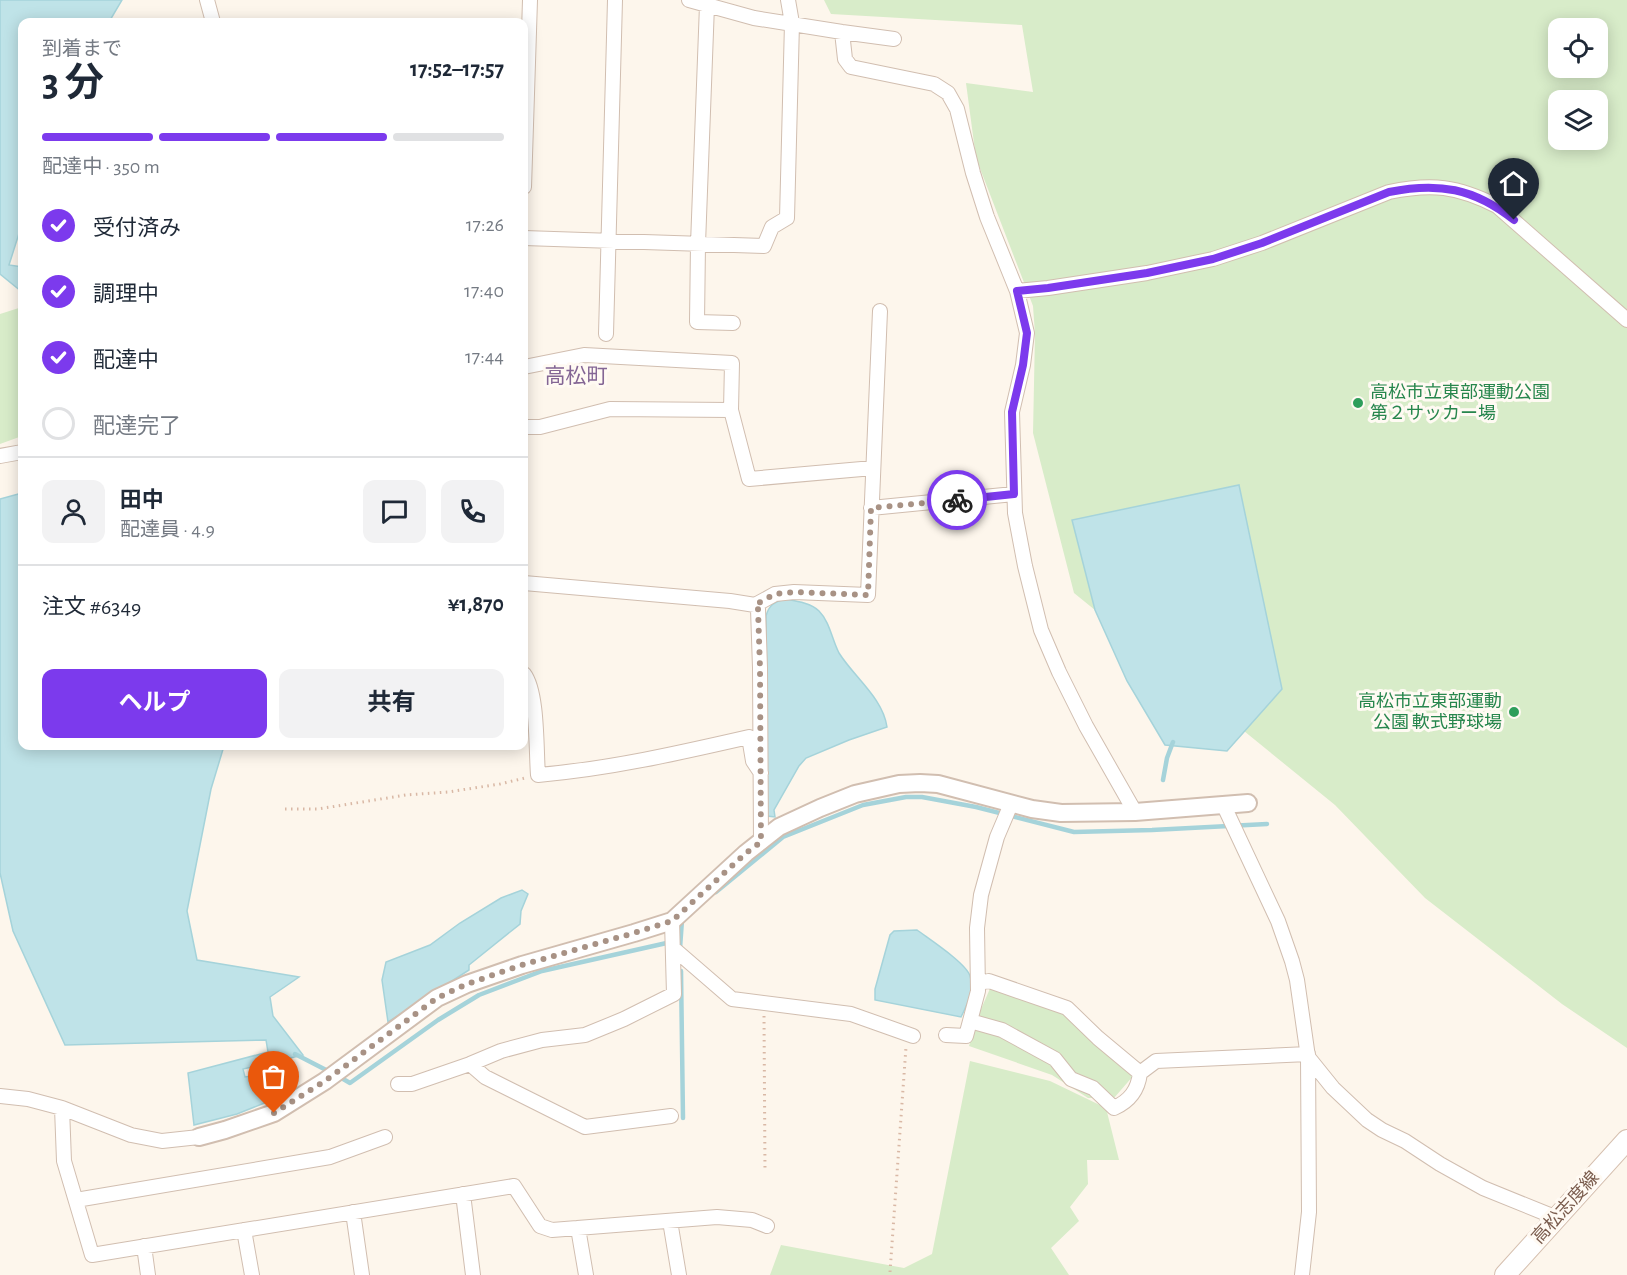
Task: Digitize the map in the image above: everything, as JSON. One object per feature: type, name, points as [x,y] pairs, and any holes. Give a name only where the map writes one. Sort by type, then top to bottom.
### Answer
[{"type":"main road","name":"高松志度線","points":[[1504,1275],[1627,1140]]},
{"type":"street","points":[[207,0],[212,18]]},
{"type":"street","points":[[528,62],[530,0]]},
{"type":"street","points":[[606,333],[615,0]]},
{"type":"street","points":[[689,0],[754,18],[894,39]]},
{"type":"street","points":[[528,238],[764,246],[772,227],[787,218],[792,23],[788,0]]},
{"type":"street","points":[[706,4],[697,322],[733,323]]},
{"type":"street","points":[[842,32],[845,60],[851,68],[934,84],[948,93],[957,109],[973,173],[987,217],[1017,291],[1027,333],[1023,365],[1012,412],[1014,494],[1015,513],[1025,566],[1041,630],[1086,726],[1135,812]]},
{"type":"street","points":[[1017,291],[1191,265],[1235,253],[1389,192],[1434,187],[1466,192],[1497,206],[1627,320]]},
{"type":"street","points":[[528,583],[755,605],[775,594],[794,592],[868,595],[880,311]]},
{"type":"street","points":[[528,366],[584,355],[732,363],[731,410],[749,479],[873,468]]},
{"type":"street","points":[[528,427],[540,427],[610,409],[731,410]]},
{"type":"street","points":[[0,456],[18,453]]},
{"type":"street","points":[[871,508],[1014,494]]},
{"type":"street","points":[[755,605],[758,609],[759,621],[761,842]]},
{"type":"street","points":[[528,681],[533,695],[538,775],[571,772],[647,759],[749,737],[753,761],[760,773]]},
{"type":"street","points":[[0,1096],[28,1099],[62,1108],[131,1135],[162,1141],[199,1137],[274,1113],[325,1081],[437,998],[467,984],[522,965],[672,921],[778,827],[855,794],[899,784],[939,784],[1032,809],[1061,813],[1135,812],[1248,803]]},
{"type":"street","points":[[946,1035],[966,1036],[978,991],[977,928],[981,896],[998,837],[1011,804]]},
{"type":"street","points":[[1224,806],[1278,921],[1297,980],[1308,1055],[1309,1212],[1302,1275]]},
{"type":"street","points":[[398,1084],[412,1084],[511,1048],[542,1040],[585,1035],[674,994],[672,921]]},
{"type":"street","points":[[673,948],[732,999],[851,1014],[910,1035]]},
{"type":"street","points":[[978,983],[989,981],[1067,1008],[1140,1073]]},
{"type":"street","points":[[970,1021],[1002,1030],[1055,1059],[1071,1079],[1093,1088],[1114,1108],[1132,1096],[1140,1073],[1156,1061],[1308,1055]]},
{"type":"street","points":[[1308,1055],[1333,1088],[1367,1120],[1382,1130],[1406,1141],[1440,1164],[1483,1188],[1557,1218]]},
{"type":"street","points":[[470,1064],[485,1077],[585,1127],[671,1116]]},
{"type":"street","points":[[62,1108],[64,1161],[92,1255],[514,1186],[540,1226],[552,1230],[717,1217],[752,1220],[767,1226]]},
{"type":"street","points":[[76,1200],[330,1157],[385,1137]]},
{"type":"street","points":[[463,1194],[473,1275]]},
{"type":"street","points":[[353,1212],[362,1275]]},
{"type":"street","points":[[670,1221],[679,1275]]},
{"type":"street","points":[[578,1228],[586,1275]]},
{"type":"street","points":[[244,1230],[252,1275]]},
{"type":"street","points":[[144,1246],[148,1275]]},
{"type":"path","points":[[285,809],[318,809],[406,795],[448,792],[538,775]]},
{"type":"path","points":[[764,1002],[765,1172]]},
{"type":"path","points":[[890,1272],[910,1035]]},
{"type":"green space","points":[[824,0],[1627,0],[1627,1048],[1562,1004],[1425,898],[1335,805],[1074,593],[1033,433],[1035,334],[1033,306],[976,158],[966,83],[1033,92],[1022,25],[831,14]]},
{"type":"green space","points":[[18,308],[18,437],[0,444],[0,314]]},
{"type":"green space","points":[[992,984],[1063,1010],[1134,1075],[1114,1098],[1088,1098],[1052,1075],[969,1046],[978,1016]]},
{"type":"green space","points":[[970,1061],[1050,1081],[1106,1108],[1119,1160],[1087,1160],[1088,1184],[1070,1207],[1079,1221],[1051,1248],[1069,1275],[770,1275],[781,1245],[904,1268],[932,1254]]},
{"type":"water","points":[[0,0],[122,0],[111,18],[18,18],[18,237],[9,265],[18,266],[18,289],[0,274]]},
{"type":"water","points":[[1239,485],[1282,689],[1227,751],[1165,745],[1127,681],[1095,610],[1072,520]]},
{"type":"water","points":[[18,494],[18,750],[223,750],[211,789],[187,911],[197,960],[299,977],[270,997],[273,1016],[303,1055],[243,1069],[245,1077],[264,1074],[267,1102],[237,1114],[194,1125],[188,1073],[268,1052],[266,1040],[65,1045],[13,931],[0,873],[0,499]]},
{"type":"water","points":[[785,599],[812,606],[823,615],[839,653],[874,697],[887,727],[806,758],[774,810],[775,817],[767,816],[766,616],[772,605]]},
{"type":"water","points":[[522,890],[528,894],[521,911],[520,924],[469,965],[469,970],[388,1022],[382,980],[386,962],[430,945],[501,898]]},
{"type":"water","points":[[917,930],[955,958],[970,976],[971,992],[961,1017],[875,1000],[875,989],[890,935],[894,931]]},
{"type":"waterway","points":[[1163,780],[1173,742]]},
{"type":"waterway","points":[[716,892],[783,837],[863,805],[906,797],[922,797],[976,807],[1074,832],[1267,824]]},
{"type":"waterway","points":[[680,948],[682,920]]},
{"type":"waterway","points":[[338,1076],[350,1083],[438,1020],[479,995],[542,971],[680,940]]},
{"type":"waterway","points":[[681,971],[683,1118]]},
{"type":"waterway","points":[[295,1054],[330,1072]]},
{"type":"way so far","points":[[274,1113],[325,1081],[437,998],[467,984],[522,965],[672,921],[761,842],[760,668],[758,609],[755,605],[775,594],[794,592],[868,595],[871,508],[957,500]]},
{"type":"place","name":"高松市立東部運動公園 第２サッカー場","points":[[1358,403]]},
{"type":"place","name":"高松市立東部運動 公園 軟式野球場","points":[[1514,712]]},
{"type":"district","name":"高松町","points":[[576,376]]},
{"type":"route","points":[[957,500],[1014,494],[1012,412],[1023,365],[1027,333],[1017,291],[1191,265],[1235,253],[1389,192],[1410,188],[1455,189],[1497,206],[1514,220]]}]
